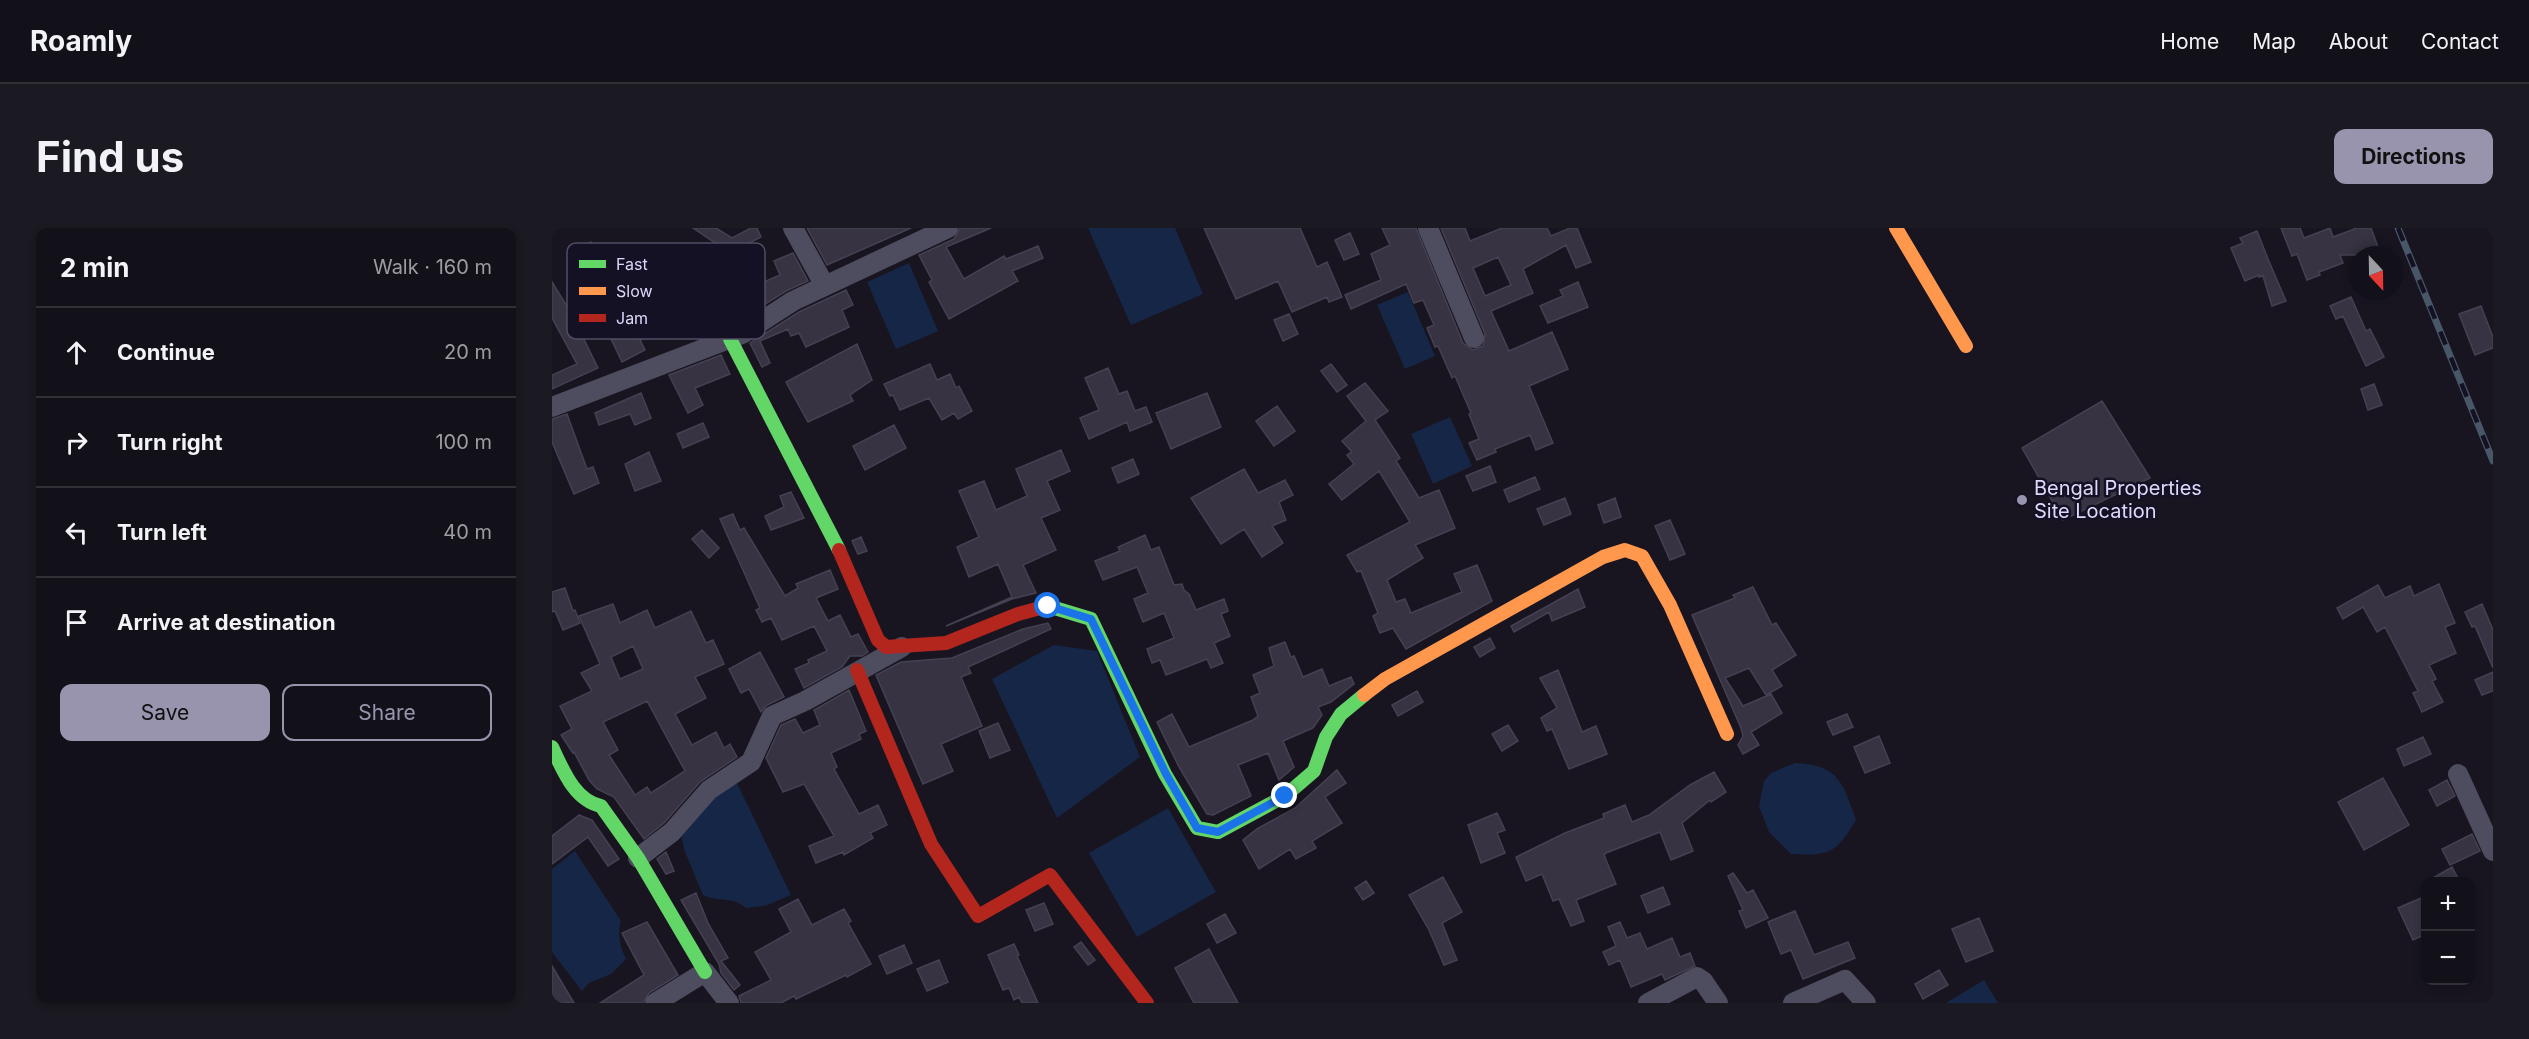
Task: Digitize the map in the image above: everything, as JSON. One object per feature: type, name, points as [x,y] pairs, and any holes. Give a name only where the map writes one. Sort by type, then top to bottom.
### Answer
[{"type":"street","points":[[793,228],[825,286]]},
{"type":"street","points":[[765,319],[793,301],[948,228]]},
{"type":"street","points":[[1428,228],[1474,338]]},
{"type":"street","points":[[1896,228],[1966,346]]},
{"type":"street","points":[[552,407],[730,339],[838,548],[878,640],[886,647],[946,643],[1018,614],[1048,606],[1091,619],[1166,774],[1197,828],[1218,832],[1285,796],[1314,771],[1326,737],[1341,714],[1385,679],[1603,557],[1625,550],[1642,556],[1670,605],[1727,734]]},
{"type":"street","points":[[638,858],[672,832],[709,790],[751,762],[772,716],[805,701],[902,647]]},
{"type":"street","points":[[857,670],[931,844],[978,916],[1050,875],[1147,1003]]},
{"type":"street","points":[[552,747],[569,781],[588,803],[601,806],[638,858],[705,972],[729,1003]]},
{"type":"street","points":[[2458,774],[2493,851]]},
{"type":"street","points":[[655,1003],[705,972]]},
{"type":"street","points":[[1648,1003],[1697,976],[1718,1003]]},
{"type":"street","points":[[1793,1003],[1845,980],[1866,1003]]},
{"type":"water","points":[[1088,228],[1175,228],[1203,294],[1131,325]]},
{"type":"water","points":[[909,263],[938,331],[896,349],[867,282]]},
{"type":"water","points":[[1408,292],[1435,356],[1405,369],[1377,305]]},
{"type":"water","points":[[1450,417],[1472,466],[1433,484],[1411,434]]},
{"type":"water","points":[[1054,645],[1097,651],[1140,757],[1057,818],[992,679]]},
{"type":"water","points":[[1795,763],[1821,768],[1837,778],[1843,786],[1856,820],[1843,840],[1824,853],[1791,854],[1769,832],[1759,806],[1764,781],[1771,773]]},
{"type":"water","points":[[736,781],[791,895],[765,906],[746,908],[730,900],[714,899],[703,895],[685,852],[680,831],[721,786]]},
{"type":"water","points":[[1168,808],[1216,892],[1137,937],[1089,853]]},
{"type":"water","points":[[575,851],[621,921],[620,940],[626,959],[611,974],[589,983],[582,991],[552,952],[552,869]]},
{"type":"water","points":[[1984,980],[1998,1003],[1946,1003]]},
{"type":"building","points":[[693,228],[716,228],[732,238],[751,228],[757,228],[761,237],[749,243],[715,243]]},
{"type":"building","points":[[807,228],[911,228],[827,265]]},
{"type":"building","points":[[960,228],[991,228],[946,247],[964,279],[1004,256],[1006,259],[1038,246],[1043,258],[1012,271],[1018,281],[949,319],[929,282],[932,280],[919,255],[954,239]]},
{"type":"building","points":[[1204,228],[1300,228],[1317,267],[1327,262],[1342,297],[1329,302],[1327,297],[1292,312],[1278,281],[1236,299]]},
{"type":"building","points":[[1382,228],[1416,228],[1463,343],[1473,350],[1483,346],[1485,334],[1441,228],[1465,228],[1470,241],[1502,228],[1547,228],[1551,236],[1570,228],[1577,228],[1591,262],[1576,268],[1566,245],[1523,269],[1533,293],[1491,311],[1509,351],[1552,332],[1568,369],[1529,386],[1553,443],[1536,450],[1530,435],[1495,449],[1496,452],[1477,460],[1469,443],[1479,439],[1469,414],[1471,413],[1455,376],[1452,378],[1438,346],[1435,347],[1427,328],[1434,325],[1423,300],[1414,303],[1406,284],[1351,309],[1345,295],[1381,280],[1371,254],[1390,245]],"holes":[[[1498,257],[1511,285],[1485,296],[1473,268]]]},
{"type":"building","points":[[2281,228],[2300,228],[2304,238],[2330,228],[2333,237],[2357,228],[2371,228],[2378,246],[2349,246],[2349,255],[2340,255],[2343,263],[2319,272],[2320,275],[2307,280],[2297,254],[2292,256]]},
{"type":"building","points":[[2257,231],[2286,301],[2272,306],[2263,276],[2259,277],[2259,275],[2245,281],[2231,248],[2243,243],[2240,238]]},
{"type":"building","points":[[1350,233],[1359,254],[1344,260],[1335,240]]},
{"type":"building","points":[[793,253],[808,281],[765,304],[765,281],[780,275],[774,261]]},
{"type":"building","points":[[552,282],[567,306],[567,339],[584,339],[598,368],[552,389],[552,375],[577,364],[552,318]]},
{"type":"building","points":[[1578,282],[1588,307],[1548,323],[1540,306],[1563,296],[1560,290]]},
{"type":"building","points":[[846,290],[853,305],[842,310],[849,327],[806,347],[799,333],[791,336],[788,329],[765,339],[765,334],[799,312]]},
{"type":"building","points":[[2349,298],[2349,300],[2352,300],[2366,331],[2370,329],[2384,357],[2366,366],[2343,316],[2336,319],[2330,306]]},
{"type":"building","points":[[2481,306],[2493,337],[2493,348],[2475,355],[2459,314]]},
{"type":"building","points":[[1289,314],[1298,334],[1283,341],[1274,320]]},
{"type":"building","points":[[611,339],[642,339],[640,340],[645,350],[622,362]]},
{"type":"building","points":[[756,339],[765,339],[760,341],[770,363],[762,367],[750,343]]},
{"type":"building","points":[[857,344],[872,380],[850,395],[853,401],[808,422],[786,382]]},
{"type":"building","points":[[721,355],[730,374],[695,388],[703,405],[688,413],[669,375]]},
{"type":"building","points":[[930,364],[937,380],[950,374],[956,388],[959,386],[972,411],[958,419],[954,413],[942,420],[929,398],[900,410],[893,395],[890,396],[884,384]]},
{"type":"building","points":[[1331,364],[1347,385],[1337,392],[1321,371]]},
{"type":"building","points":[[1108,368],[1119,394],[1127,391],[1135,411],[1146,407],[1152,422],[1130,431],[1127,422],[1089,439],[1080,418],[1099,410],[1085,378]]},
{"type":"building","points":[[1365,383],[1388,411],[1375,420],[1400,458],[1396,461],[1419,498],[1439,490],[1455,528],[1415,545],[1423,558],[1387,580],[1396,602],[1405,599],[1411,613],[1462,592],[1454,574],[1477,565],[1492,601],[1406,649],[1393,628],[1380,633],[1373,616],[1378,613],[1361,571],[1357,572],[1347,555],[1410,522],[1379,471],[1342,500],[1329,484],[1354,464],[1347,455],[1352,452],[1342,441],[1366,421],[1347,396]]},
{"type":"building","points":[[2374,384],[2382,405],[2368,410],[2361,389]]},
{"type":"building","points":[[641,393],[651,418],[635,425],[630,414],[599,425],[595,413]]},
{"type":"building","points":[[1207,393],[1221,427],[1171,449],[1156,413]]},
{"type":"building","points":[[2102,401],[2150,478],[2063,520],[2022,448]]},
{"type":"building","points":[[1277,406],[1295,431],[1274,446],[1256,421]]},
{"type":"building","points":[[567,414],[587,469],[593,467],[599,483],[574,494],[552,442],[552,419]]},
{"type":"building","points":[[703,423],[709,437],[683,448],[677,434]]},
{"type":"building","points":[[894,425],[906,448],[865,470],[853,446]]},
{"type":"building","points":[[1061,450],[1070,471],[1047,481],[1060,510],[1041,518],[1056,550],[1023,565],[1036,593],[1012,599],[946,626],[1012,597],[998,564],[969,577],[957,547],[979,537],[959,491],[984,481],[996,510],[1027,496],[1016,469]]},
{"type":"building","points":[[649,452],[661,481],[635,491],[625,464]]},
{"type":"building","points":[[1133,459],[1139,474],[1118,483],[1112,468]]},
{"type":"building","points":[[1490,466],[1496,482],[1473,491],[1466,476]]},
{"type":"building","points":[[1244,469],[1258,493],[1285,480],[1293,495],[1279,502],[1286,520],[1272,526],[1283,543],[1262,557],[1244,529],[1221,544],[1191,498]]},
{"type":"building","points":[[1535,477],[1540,489],[1509,502],[1504,490]]},
{"type":"building","points":[[791,492],[804,518],[771,530],[765,516],[784,507],[780,496]]},
{"type":"building","points":[[1565,498],[1571,514],[1544,525],[1537,509]]},
{"type":"building","points":[[1615,498],[1621,517],[1604,523],[1598,505]]},
{"type":"building","points":[[733,514],[740,530],[744,528],[785,596],[798,588],[796,584],[830,570],[838,589],[816,598],[828,621],[840,615],[851,637],[858,634],[868,652],[862,656],[850,656],[842,667],[804,688],[795,669],[827,651],[814,626],[782,640],[771,618],[762,622],[756,610],[760,608],[720,519]]},
{"type":"building","points":[[1670,520],[1685,554],[1670,560],[1655,526]]},
{"type":"building","points":[[702,530],[719,548],[709,558],[692,539]]},
{"type":"building","points":[[1145,535],[1151,550],[1159,547],[1174,585],[1182,584],[1196,610],[1224,599],[1228,611],[1221,614],[1230,636],[1214,643],[1223,663],[1211,668],[1207,659],[1166,675],[1160,660],[1152,663],[1147,649],[1174,638],[1164,613],[1143,622],[1134,599],[1148,593],[1137,567],[1103,580],[1095,561],[1120,551],[1118,547]]},
{"type":"building","points":[[861,537],[867,551],[858,554],[852,541]]},
{"type":"building","points":[[2439,584],[2455,623],[2445,627],[2456,653],[2429,665],[2436,679],[2432,681],[2443,702],[2422,712],[2413,693],[2418,691],[2385,627],[2377,632],[2363,607],[2343,619],[2337,608],[2378,585],[2385,598],[2410,586],[2414,596]]},
{"type":"building","points":[[1753,587],[1772,625],[1776,623],[1796,655],[1772,670],[1782,686],[1766,695],[1749,668],[1725,678],[1743,706],[1771,694],[1782,713],[1751,732],[1759,745],[1743,754],[1738,745],[1743,736],[1741,728],[1692,615],[1735,598],[1733,595]]},
{"type":"building","points":[[565,588],[580,623],[563,630],[555,611],[552,612],[552,592]]},
{"type":"building","points":[[1578,589],[1585,607],[1552,621],[1549,612],[1514,632],[1511,626]]},
{"type":"building","points":[[613,604],[620,623],[647,610],[655,628],[691,611],[706,643],[713,640],[724,664],[695,677],[706,698],[675,714],[692,745],[716,732],[724,748],[730,744],[737,757],[700,782],[664,823],[644,839],[614,797],[597,789],[589,780],[574,752],[561,735],[572,729],[560,706],[592,691],[581,673],[600,664],[579,616]],"holes":[[[633,646],[643,669],[620,679],[611,657]],[[647,701],[685,771],[651,793],[647,787],[635,795],[609,755],[618,750],[603,722]]]},
{"type":"building","points":[[2482,604],[2493,630],[2493,668],[2475,626],[2472,627],[2465,612]]},
{"type":"building","points":[[1048,623],[1051,629],[968,667],[971,673],[961,677],[982,726],[941,744],[953,771],[923,784],[876,675],[901,662],[952,658],[1023,629]]},
{"type":"building","points":[[1490,638],[1495,648],[1480,657],[1474,647]]},
{"type":"building","points":[[1285,642],[1303,677],[1322,669],[1329,686],[1351,677],[1354,684],[1331,702],[1318,707],[1322,715],[1313,728],[1283,741],[1294,767],[1279,780],[1268,753],[1238,765],[1251,796],[1213,815],[1207,814],[1179,767],[1157,722],[1172,714],[1189,747],[1253,720],[1258,716],[1251,697],[1260,693],[1253,675],[1274,666],[1269,648]]},
{"type":"building","points":[[760,652],[784,697],[767,705],[761,712],[749,689],[741,693],[729,669]]},
{"type":"building","points":[[1558,670],[1582,732],[1596,726],[1607,754],[1569,769],[1552,729],[1547,731],[1541,718],[1557,708],[1540,678]]},
{"type":"building","points":[[2493,672],[2493,691],[2482,695],[2475,680]]},
{"type":"building","points":[[849,690],[866,731],[859,734],[861,739],[831,753],[837,767],[834,769],[859,814],[878,805],[887,825],[870,833],[873,838],[844,855],[843,852],[816,863],[809,846],[834,836],[804,784],[783,792],[766,758],[781,725],[795,719],[803,733],[820,725],[814,710]]},
{"type":"building","points":[[1417,691],[1423,702],[1398,716],[1392,705]]},
{"type":"building","points":[[1847,714],[1853,727],[1833,735],[1827,722]]},
{"type":"building","points":[[998,723],[1010,750],[990,758],[979,731]]},
{"type":"building","points":[[1508,725],[1518,741],[1502,751],[1492,734]]},
{"type":"building","points":[[1879,736],[1890,763],[1865,773],[1854,747]]},
{"type":"building","points":[[2423,737],[2431,754],[2404,766],[2397,749]]},
{"type":"building","points":[[1337,770],[1346,783],[1325,797],[1342,823],[1312,841],[1316,848],[1296,859],[1290,849],[1259,869],[1243,840],[1257,829],[1295,808]]},
{"type":"building","points":[[1714,772],[1726,792],[1711,802],[1710,800],[1682,823],[1693,851],[1671,860],[1660,832],[1606,853],[1604,855],[1616,884],[1576,900],[1584,921],[1571,926],[1559,899],[1553,901],[1542,874],[1526,881],[1516,857],[1565,833],[1604,818],[1603,814],[1625,805],[1632,822],[1649,815],[1690,785]]},
{"type":"building","points":[[2383,778],[2409,825],[2364,850],[2338,802]]},
{"type":"building","points":[[2447,780],[2455,796],[2437,806],[2429,790]]},
{"type":"building","points":[[1497,813],[1505,830],[1497,833],[1505,853],[1481,863],[1468,825]]},
{"type":"building","points":[[579,815],[592,820],[619,859],[608,866],[588,837],[552,864],[552,836]]},
{"type":"building","points":[[2472,834],[2480,851],[2450,865],[2442,849]]},
{"type":"building","points":[[666,852],[674,871],[666,874],[657,859]]},
{"type":"building","points":[[2452,867],[2457,877],[2435,877]]},
{"type":"building","points":[[1733,873],[1747,893],[1753,890],[1768,918],[1746,928],[1739,911],[1743,910],[1728,876]]},
{"type":"building","points":[[1443,877],[1462,912],[1442,923],[1457,960],[1444,965],[1429,930],[1409,895]]},
{"type":"building","points":[[1366,881],[1374,893],[1363,900],[1355,888]]},
{"type":"building","points":[[1663,887],[1670,904],[1648,913],[1641,896]]},
{"type":"building","points":[[696,893],[708,923],[728,958],[721,961],[740,985],[734,990],[721,973],[719,964],[681,900]]},
{"type":"building","points":[[2421,898],[2421,936],[2413,940],[2398,908]]},
{"type":"building","points":[[798,899],[812,925],[844,909],[851,921],[848,923],[871,964],[796,999],[794,996],[781,1003],[741,1003],[739,996],[771,980],[755,952],[791,932],[779,909]]},
{"type":"building","points":[[1044,903],[1053,924],[1035,931],[1026,910]]},
{"type":"building","points":[[1795,911],[1814,955],[1848,942],[1855,958],[1803,979],[1791,950],[1781,954],[1768,922]]},
{"type":"building","points":[[1225,914],[1236,933],[1217,943],[1207,924]]},
{"type":"building","points":[[1979,918],[1993,951],[1966,962],[1952,929]]},
{"type":"building","points":[[647,922],[678,975],[649,993],[643,1003],[600,1003],[644,975],[622,933]]},
{"type":"building","points":[[1620,922],[1627,938],[1640,933],[1647,949],[1672,938],[1680,957],[1690,953],[1695,966],[1665,980],[1662,974],[1631,987],[1620,960],[1609,965],[1603,952],[1616,946],[1608,927]]},
{"type":"building","points":[[1081,942],[1095,960],[1088,965],[1074,947]]},
{"type":"building","points":[[1014,944],[1038,1003],[1022,1003],[1019,997],[1014,1000],[1009,988],[1003,990],[988,955]]},
{"type":"building","points":[[904,945],[912,963],[887,974],[879,956]]},
{"type":"building","points":[[1209,949],[1238,1003],[1194,1003],[1175,968]]},
{"type":"building","points":[[939,960],[948,982],[927,991],[917,969]]},
{"type":"building","points":[[552,966],[574,1003],[552,1003]]},
{"type":"building","points":[[1939,970],[1948,985],[1923,999],[1915,984]]},
{"type":"railway","points":[[2398,228],[2493,461]]},
{"type":"traffic: fast","points":[[730,339],[839,550]]},
{"type":"traffic: fast","points":[[1044,607],[1048,606],[1091,619],[1165,774],[1197,828],[1218,832],[1285,796],[1314,771],[1326,737],[1341,714],[1364,695]]},
{"type":"traffic: fast","points":[[552,747],[570,783],[592,803],[601,806],[638,858],[705,972]]},
{"type":"traffic: slow","points":[[1896,228],[1966,346]]},
{"type":"traffic: slow","points":[[1364,695],[1385,679],[1603,557],[1625,550],[1642,556],[1670,605],[1727,734]]},
{"type":"traffic: jam","points":[[839,550],[878,640],[886,647],[946,643],[1018,614],[1044,607]]},
{"type":"traffic: jam","points":[[857,670],[931,844],[978,916],[1050,875],[1147,1003]]},
{"type":"place","name":"Bengal Properties Site Location","points":[[2022,500]]},
{"type":"route","points":[[1048,606],[1091,619],[1166,774],[1197,828],[1218,832],[1285,796]]}]
